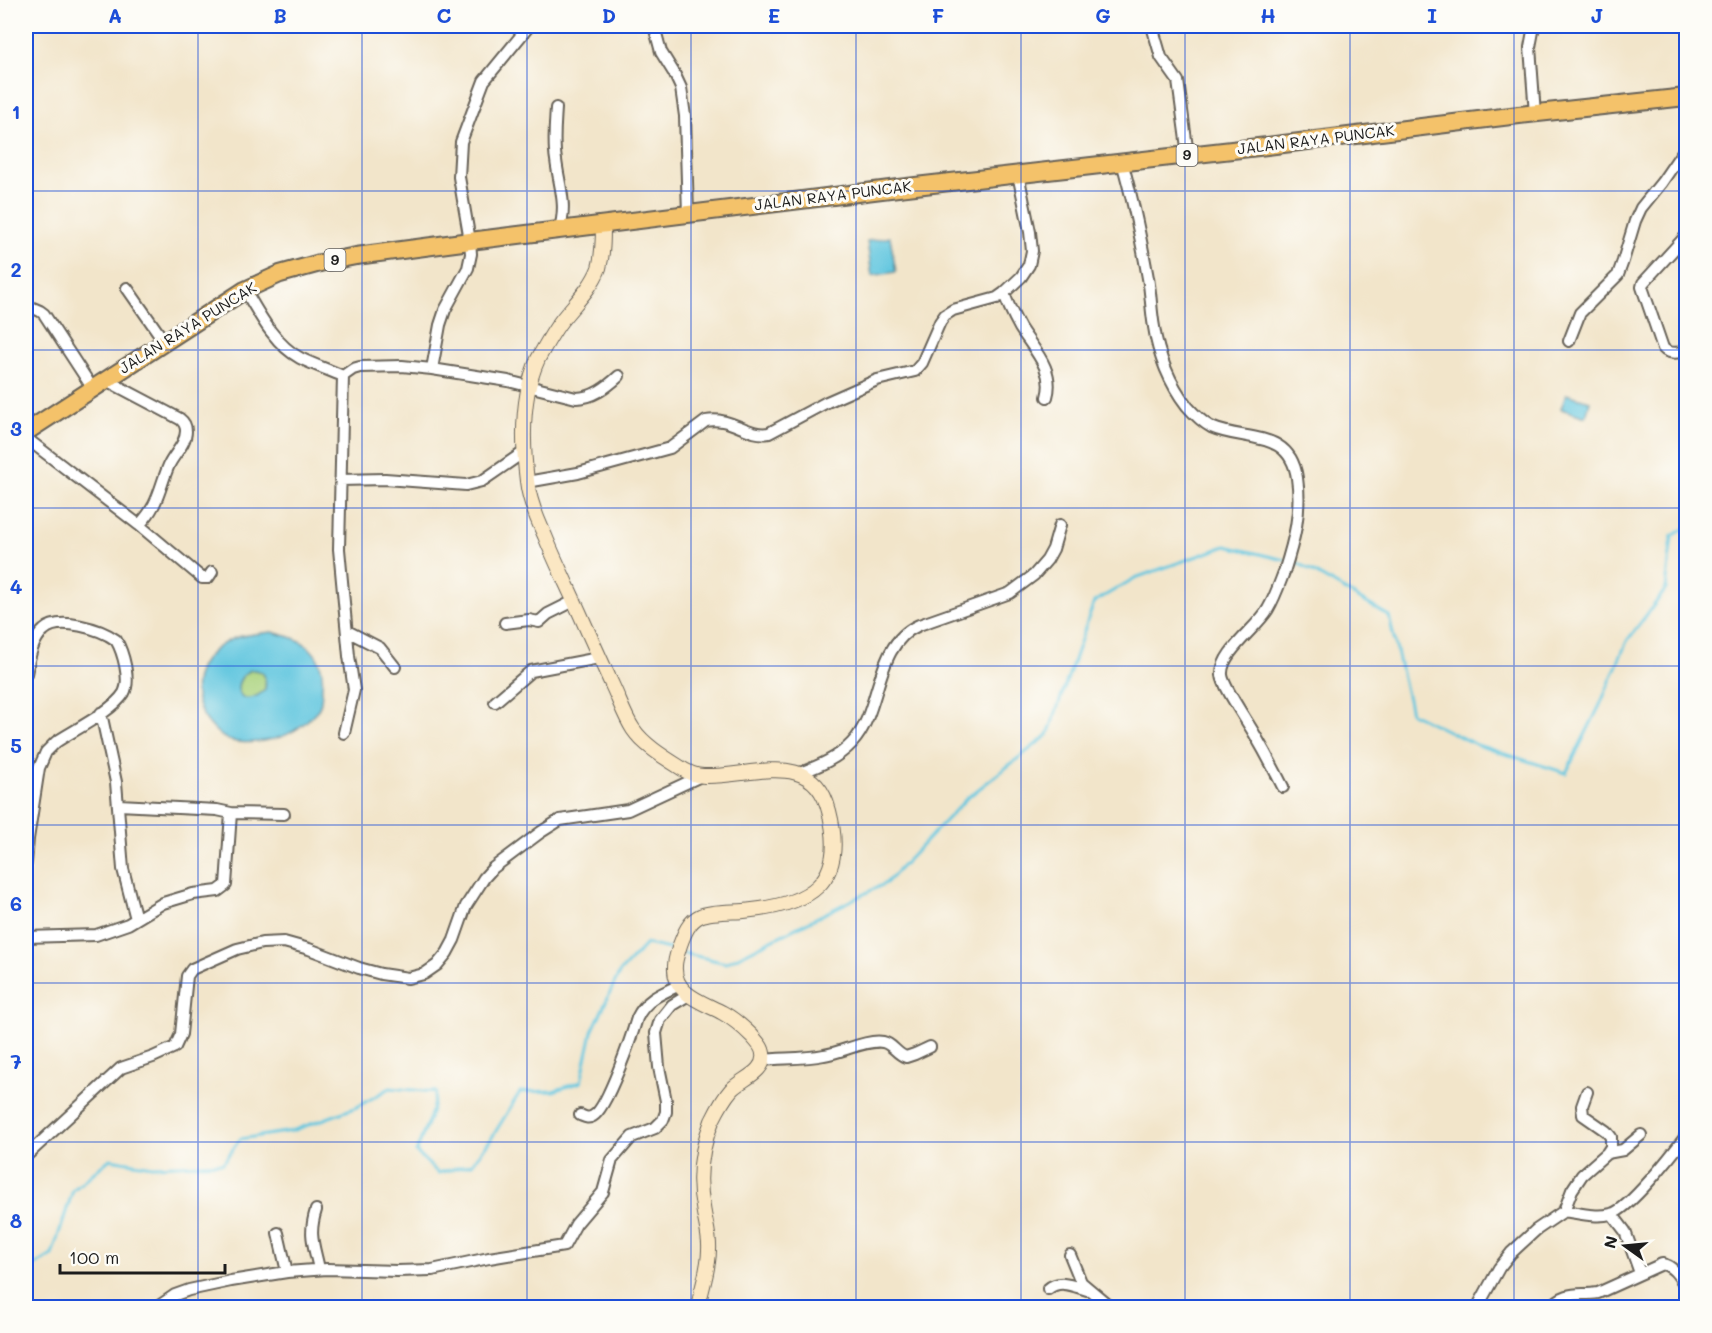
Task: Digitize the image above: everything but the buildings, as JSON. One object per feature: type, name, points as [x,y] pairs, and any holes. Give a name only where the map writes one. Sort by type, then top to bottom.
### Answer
[{"type":"highway","name":"JALAN RAYA PUNCAK","points":[[26,432],[245,290],[280,274],[320,263],[356,256],[688,214],[1686,97]]},
{"type":"main road","points":[[603,225],[602,253],[596,274],[547,342],[529,387],[524,452],[527,482],[536,518],[634,731],[676,765],[701,777],[771,770],[800,773],[821,793],[830,813],[835,853],[824,881],[810,893],[789,903],[776,907],[701,915],[691,923],[684,935],[675,963],[674,969],[683,990],[735,1021],[759,1044],[763,1051],[763,1059],[759,1068],[736,1086],[724,1100],[713,1120],[706,1141],[700,1180],[710,1249],[698,1308]]},
{"type":"street","points":[[432,369],[445,310],[468,268],[471,254],[459,177],[460,142],[484,81],[529,26]]},
{"type":"street","points":[[654,26],[661,51],[681,88],[685,116],[688,214]]},
{"type":"street","points":[[1152,26],[1161,57],[1178,81],[1188,155]]},
{"type":"street","points":[[1534,26],[1530,47],[1535,114]]},
{"type":"street","points":[[556,108],[554,146],[564,204],[559,231]]},
{"type":"street","points":[[1569,341],[1580,313],[1618,275],[1641,208],[1686,147]]},
{"type":"street","points":[[1122,162],[1139,228],[1156,339],[1174,388],[1192,411],[1211,426],[1234,434],[1267,440],[1284,450],[1295,467],[1299,504],[1294,542],[1275,598],[1256,625],[1231,652],[1222,671],[1224,682],[1283,787]]},
{"type":"street","points":[[527,482],[578,473],[670,448],[706,421],[729,422],[758,434],[769,433],[827,402],[877,380],[915,370],[922,363],[945,315],[953,310],[988,301],[1004,294],[1029,265],[1032,251],[1030,232],[1018,174]]},
{"type":"street","points":[[1686,236],[1643,283],[1642,287],[1663,348],[1668,352],[1686,351]]},
{"type":"street","points":[[127,288],[164,341]]},
{"type":"street","points":[[245,290],[274,336],[291,352],[344,376]]},
{"type":"street","points":[[1004,294],[1020,328],[1035,348],[1045,368],[1049,381],[1047,398]]},
{"type":"street","points":[[26,304],[44,314],[99,385],[183,422],[186,428],[181,446],[169,464],[157,500],[139,525]]},
{"type":"street","points":[[344,733],[354,690],[339,549],[344,376],[360,367],[402,366],[508,381],[573,398],[582,398],[597,393],[619,375]]},
{"type":"street","points":[[26,438],[139,525],[201,578],[208,578],[213,572]]},
{"type":"street","points":[[340,480],[386,479],[466,485],[482,481],[524,452]]},
{"type":"street","points":[[800,773],[832,759],[854,741],[864,724],[886,662],[898,641],[907,632],[919,625],[1010,593],[1034,575],[1047,560],[1056,541],[1060,525]]},
{"type":"street","points":[[505,623],[529,620],[539,622],[548,614],[574,601]]},
{"type":"street","points":[[26,674],[34,645],[43,631],[50,627],[75,624],[114,637],[119,644],[125,664],[126,682],[123,693],[114,704],[50,746],[41,759],[26,863]]},
{"type":"street","points":[[347,631],[380,648],[395,667]]},
{"type":"street","points":[[495,702],[531,671],[599,658]]},
{"type":"street","points":[[101,713],[113,763],[119,805],[123,869],[136,919]]},
{"type":"street","points":[[26,1156],[121,1068],[153,1058],[175,1047],[181,1034],[187,976],[192,969],[237,949],[262,943],[284,942],[381,974],[408,978],[424,974],[437,966],[447,953],[466,906],[493,868],[541,832],[560,820],[628,810],[701,777]]},
{"type":"street","points":[[119,805],[217,810],[231,813],[284,814]]},
{"type":"street","points":[[26,937],[96,935],[128,924],[163,903],[224,888],[227,881],[231,813]]},
{"type":"street","points":[[580,1115],[588,1118],[601,1108],[642,1009],[656,995],[683,990]]},
{"type":"street","points":[[156,1308],[175,1295],[189,1290],[287,1272],[319,1269],[432,1270],[564,1245],[579,1219],[603,1192],[612,1160],[633,1137],[655,1128],[663,1120],[666,1101],[655,1040],[656,1033],[660,1020],[683,990]]},
{"type":"street","points":[[763,1059],[826,1055],[878,1042],[891,1045],[898,1053],[906,1057],[930,1047]]},
{"type":"street","points":[[1477,1308],[1495,1274],[1511,1253],[1536,1230],[1564,1211],[1572,1190],[1582,1175],[1611,1147],[1611,1137],[1588,1119],[1582,1111],[1583,1100],[1587,1092]]},
{"type":"street","points":[[1607,1153],[1623,1150],[1641,1135]]},
{"type":"street","points":[[1564,1211],[1598,1215],[1612,1214],[1631,1202],[1686,1136]]},
{"type":"street","points":[[316,1210],[311,1232],[319,1269]]},
{"type":"street","points":[[1612,1214],[1625,1231],[1640,1273]]},
{"type":"street","points":[[278,1233],[287,1272]]},
{"type":"street","points":[[1070,1255],[1078,1278],[1112,1308]]},
{"type":"street","points":[[1550,1308],[1564,1296],[1598,1293],[1662,1264],[1682,1271],[1686,1287]]},
{"type":"street","points":[[1048,1289],[1055,1284],[1063,1283],[1092,1292]]},
{"type":"green space","points":[[251,670],[259,671],[264,675],[265,690],[256,696],[243,697],[239,693],[239,681]]},
{"type":"water","points":[[890,237],[896,272],[872,276],[867,241]]},
{"type":"water","points":[[1566,394],[1590,401],[1586,417],[1561,409]]},
{"type":"water","points":[[272,632],[306,645],[314,653],[320,663],[322,674],[320,706],[304,724],[286,735],[257,742],[232,741],[219,734],[200,710],[196,697],[199,672],[205,660],[228,641]],"holes":[[[251,670],[264,675],[265,690],[256,696],[243,697],[239,693],[239,681]]]},
{"type":"waterway","points":[[1291,562],[1298,563],[1389,616],[1411,713],[1477,745],[1566,773],[1600,705],[1627,641],[1666,589],[1672,536],[1686,528]]},
{"type":"waterway","points":[[683,953],[726,963],[886,883],[967,798],[1048,735],[1094,602],[1135,578],[1226,546],[1285,560]]},
{"type":"waterway","points":[[26,1271],[52,1255],[73,1190],[110,1159],[152,1166],[223,1163],[240,1139],[292,1131],[357,1107],[390,1088],[436,1092],[432,1111],[416,1152],[438,1173],[472,1164],[491,1139],[520,1092],[553,1091],[581,1082],[592,1032],[619,973],[646,944],[674,950]]}]
